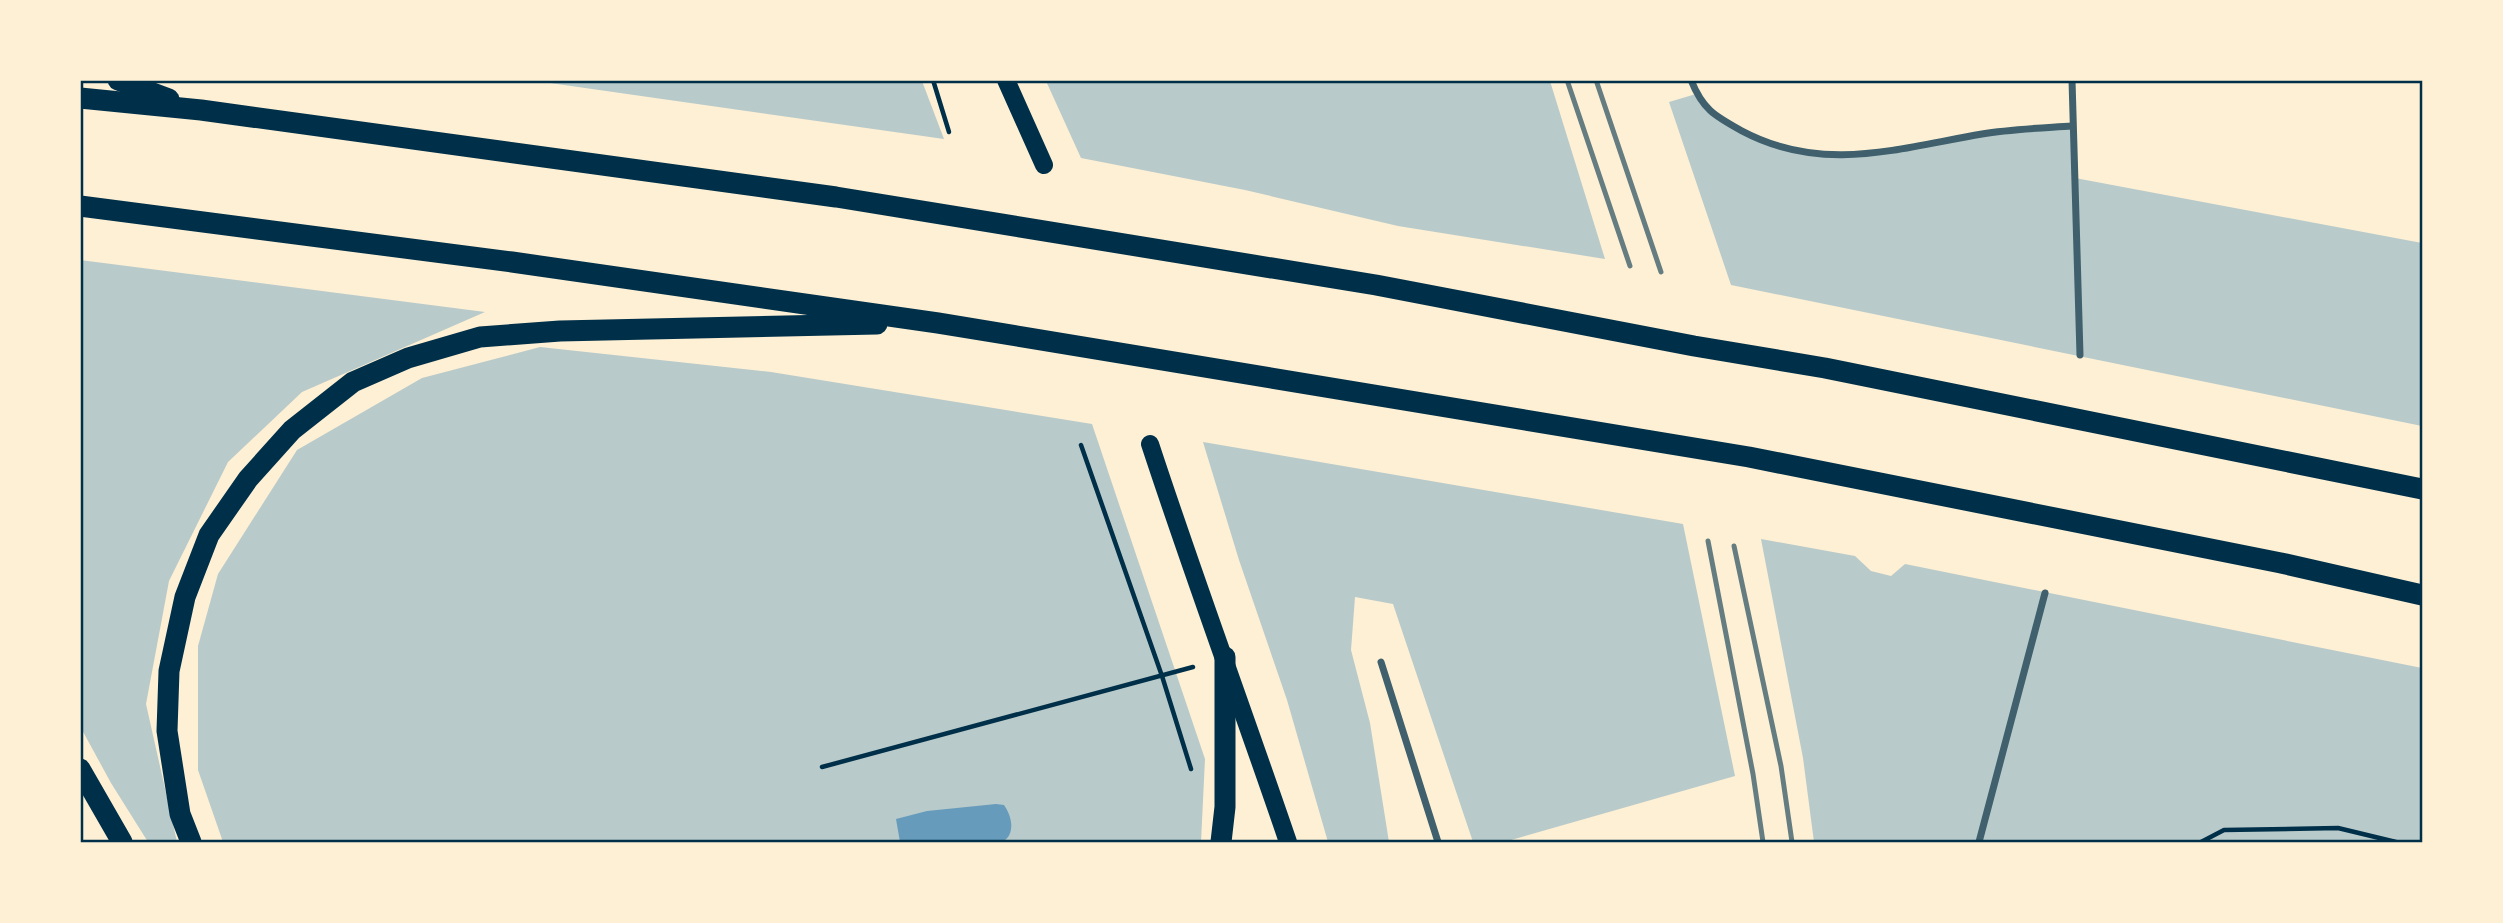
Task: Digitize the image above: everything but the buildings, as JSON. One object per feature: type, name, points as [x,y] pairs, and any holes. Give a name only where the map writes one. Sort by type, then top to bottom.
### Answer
[{"type":"highway","points":[[118,80],[201,110]]},
{"type":"highway","points":[[80,98],[201,110],[836,197],[1376,285],[1866,376],[2423,489]]},
{"type":"highway","points":[[80,206],[512,262],[939,323],[1749,457],[2423,594]]},
{"type":"highway","points":[[191,842],[180,814],[167,731],[169,671],[185,597],[209,535],[248,480],[292,430],[353,383],[408,358],[480,337],[560,331],[939,323]]},
{"type":"highway","points":[[1221,842],[1225,807],[1225,657]]},
{"type":"highway","points":[[80,769],[122,842]]},
{"type":"main road","points":[[1006,80],[1044,165]]},
{"type":"main road","points":[[1150,444],[1288,842]]},
{"type":"street","points":[[1691,80],[1696,93],[1713,115],[1753,137],[1797,151],[1845,155],[1891,152],[1984,133],[2072,126]]},
{"type":"street","points":[[2072,80],[2080,355]]},
{"type":"street","points":[[1979,842],[2045,593]]},
{"type":"street","points":[[1381,662],[1438,842]]},
{"type":"path","points":[[933,80],[949,132]]},
{"type":"path","points":[[1081,445],[1162,676],[1192,779]]},
{"type":"path","points":[[822,767],[1225,657]]},
{"type":"path","points":[[2201,842],[2224,830],[2338,828],[2396,842]]},
{"type":"shaded area","points":[[536,81],[922,81],[944,139]]},
{"type":"shaded area","points":[[1046,81],[1550,81],[1605,259],[1398,226],[1245,190],[1081,158]]},
{"type":"shaded area","points":[[1696,94],[1713,115],[1753,137],[1797,151],[1845,155],[1985,133],[2072,126],[2075,178],[2422,243],[2422,426],[1731,285],[1669,102]]},
{"type":"shaded area","points":[[80,260],[485,312],[302,392],[228,462],[169,581],[146,704],[177,842],[148,842],[81,728]]},
{"type":"shaded area","points":[[540,347],[771,372],[1092,424],[1205,759],[1201,842],[223,842],[198,770],[198,646],[218,574],[297,450],[422,378]]},
{"type":"shaded area","points":[[1203,442],[1683,524],[1735,776],[1504,842],[1473,842],[1393,604],[1355,597],[1351,650],[1370,723],[1389,842],[1328,842],[1287,700],[1239,560]]},
{"type":"shaded area","points":[[1761,539],[1855,556],[1871,571],[1891,576],[1905,564],[2422,668],[2422,842],[1814,842],[1803,758]]},
{"type":"water","points":[[1004,805],[1011,820],[1009,835],[1002,842],[900,842],[896,819],[927,811]]},
{"type":"railway","points":[[1567,80],[1630,266]]},
{"type":"railway","points":[[1596,80],[1661,272]]},
{"type":"railway","points":[[1708,541],[1753,774],[1763,842]]},
{"type":"railway","points":[[1734,546],[1781,766],[1792,842]]}]
